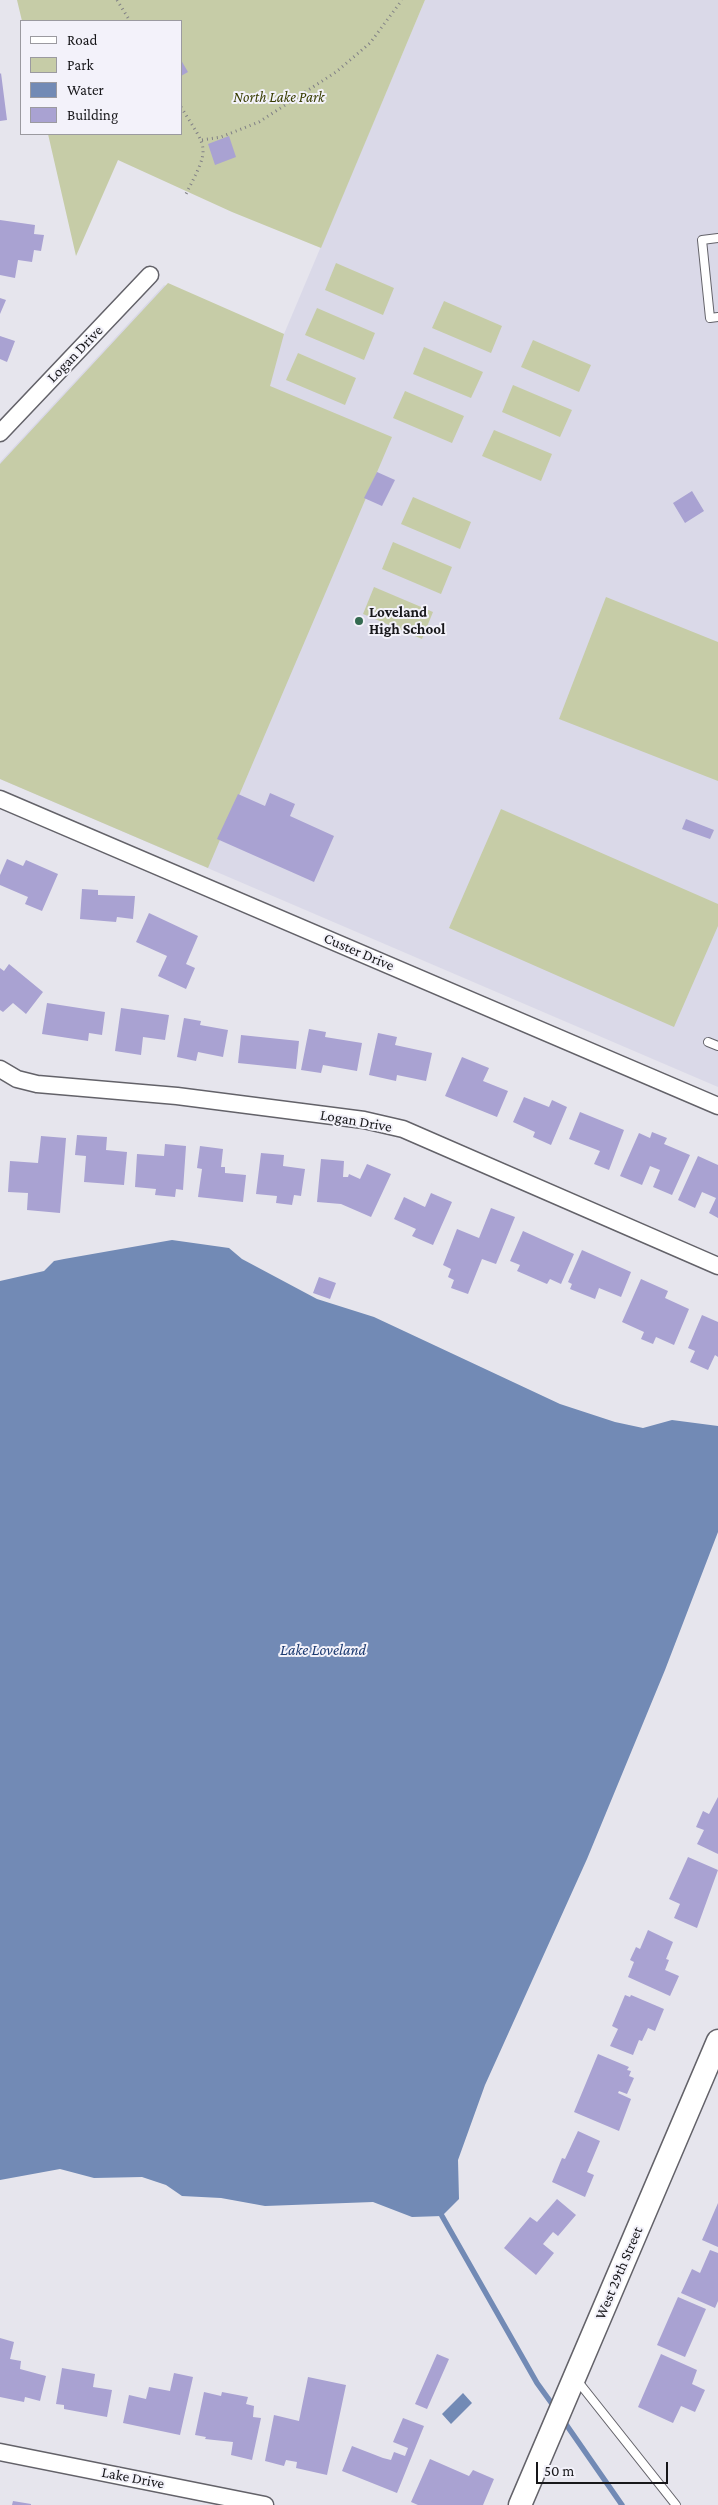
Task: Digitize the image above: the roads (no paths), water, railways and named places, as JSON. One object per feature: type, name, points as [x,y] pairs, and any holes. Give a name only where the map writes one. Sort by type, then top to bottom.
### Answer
[{"type":"main road","name":"West 29th Street","points":[[520,2505],[718,2041]]},
{"type":"street","name":"Logan Drive","points":[[0,433],[150,275]]},
{"type":"street","name":"Custer Drive","points":[[0,799],[718,1106]]},
{"type":"street","name":"Logan Drive","points":[[0,1070],[17,1079],[37,1084],[177,1096],[364,1120],[396,1127],[718,1266]]},
{"type":"street","name":"Lake Drive","points":[[0,2452],[265,2505]]},
{"type":"lane","points":[[718,238],[702,240],[710,318],[718,318]]},
{"type":"lane","points":[[708,1042],[718,1046]]},
{"type":"lane","points":[[575,2378],[676,2505]]},
{"type":"water","name":"Lake Loveland","points":[[172,1240],[229,1248],[242,1259],[317,1299],[374,1317],[560,1404],[615,1422],[643,1428],[672,1420],[718,1426],[718,1532],[665,1670],[587,1859],[485,2085],[458,2160],[459,2199],[442,2216],[412,2217],[373,2202],[265,2206],[221,2198],[182,2196],[166,2185],[142,2177],[94,2178],[60,2169],[0,2180],[0,1281],[44,1271],[54,1261]]},
{"type":"water","points":[[463,2393],[472,2403],[451,2424],[442,2414]]},
{"type":"waterway","points":[[442,2216],[537,2383],[555,2408]]},
{"type":"waterway","points":[[563,2420],[622,2505]]},
{"type":"place","name":"Loveland High School","points":[[359,621]]},
{"type":"park label","name":"North Lake Park","points":[[279,97]]}]
